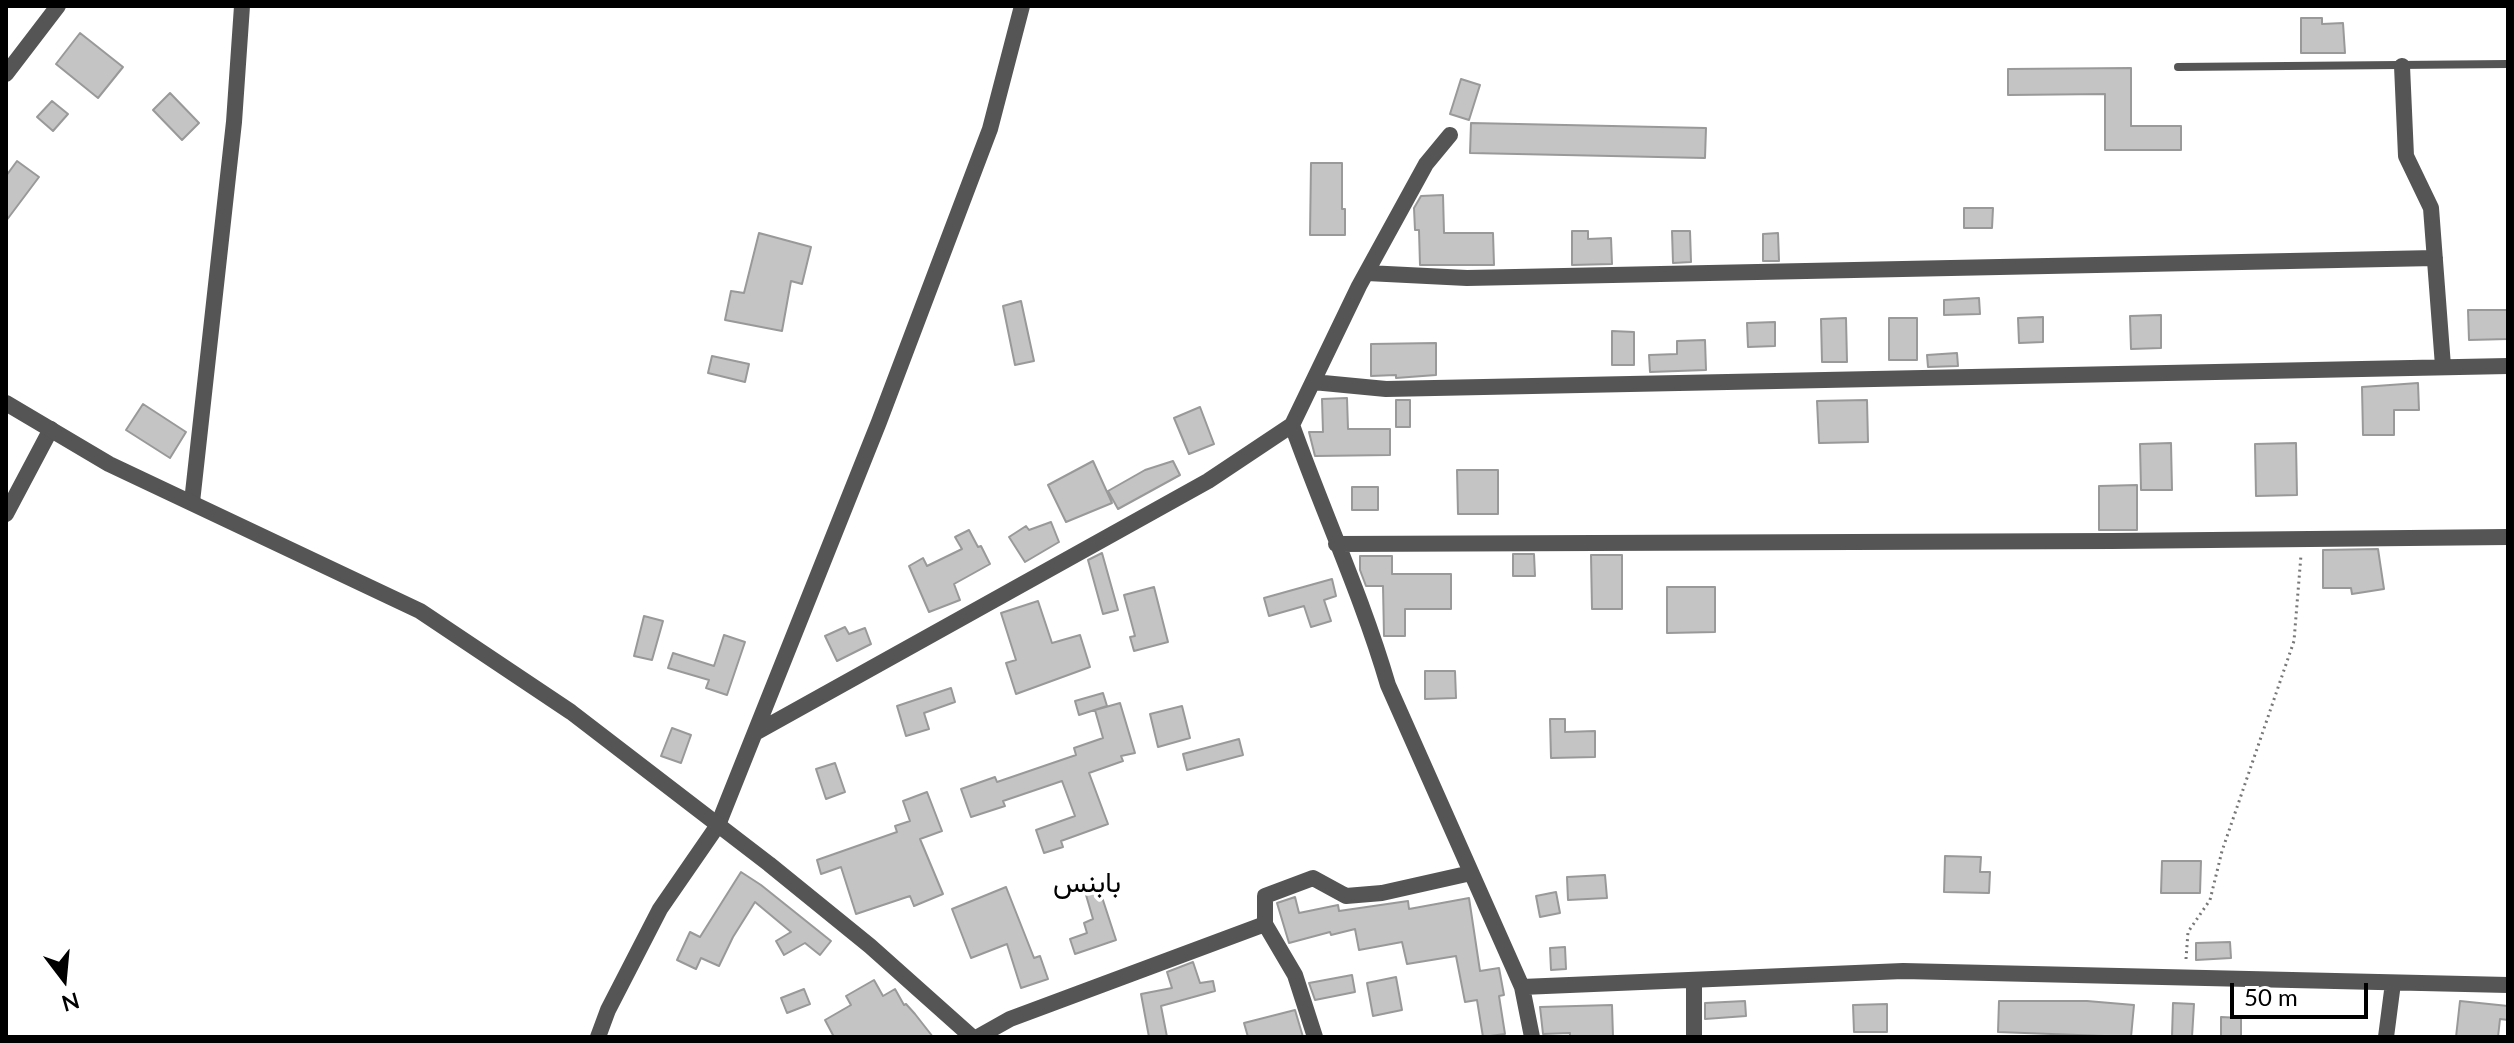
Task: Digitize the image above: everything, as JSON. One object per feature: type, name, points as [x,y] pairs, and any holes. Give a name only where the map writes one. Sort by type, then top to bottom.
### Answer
[{"type":"street","points":[[6,74],[58,6]]},
{"type":"street","points":[[192,502],[234,122],[242,6]]},
{"type":"street","points":[[598,1037],[608,1010],[660,909],[718,825],[879,422],[990,129],[1022,6]]},
{"type":"street","points":[[2402,66],[2406,156],[2431,208],[2443,366]]},
{"type":"street","points":[[755,733],[1208,481],[1292,425],[1367,273],[1426,164],[1450,135]]},
{"type":"street","points":[[1367,273],[1467,278],[2435,258]]},
{"type":"street","points":[[1313,382],[1386,389],[2508,366]]},
{"type":"street","points":[[6,403],[109,464],[420,611],[571,712],[870,946],[975,1037],[1010,1019],[1265,924]]},
{"type":"street","points":[[1292,425],[1373,633],[1388,685],[1522,987],[1532,1037]]},
{"type":"street","points":[[6,514],[51,429]]},
{"type":"street","points":[[1336,544],[2508,537]]},
{"type":"street","points":[[1315,1037],[1295,975],[1265,924],[1265,896],[1313,878],[1346,896],[1382,893],[1471,873]]},
{"type":"street","points":[[1522,987],[1903,971],[2508,985]]},
{"type":"street","points":[[1694,980],[1694,1037]]},
{"type":"street","points":[[2386,1037],[2393,983]]},
{"type":"lane","points":[[2178,67],[2508,64]]},
{"type":"path","points":[[2185,978],[2188,932],[2210,900],[2222,851],[2294,641],[2302,539]]},
{"type":"building","points":[[2301,18],[2322,18],[2322,24],[2343,23],[2345,53],[2301,53]]},
{"type":"building","points":[[80,33],[123,67],[98,98],[56,64]]},
{"type":"building","points":[[2131,68],[2131,126],[2181,126],[2181,150],[2105,150],[2105,94],[2008,95],[2008,69]]},
{"type":"building","points":[[1461,79],[1480,85],[1469,120],[1450,114]]},
{"type":"building","points":[[170,93],[199,123],[182,140],[153,110]]},
{"type":"building","points":[[52,101],[68,114],[53,131],[37,117]]},
{"type":"building","points":[[1471,123],[1706,128],[1705,158],[1470,153]]},
{"type":"building","points":[[17,161],[39,177],[6,221],[6,176]]},
{"type":"building","points":[[1311,163],[1342,163],[1345,235],[1310,235]]},
{"type":"building","points":[[1443,195],[1444,233],[1493,233],[1494,265],[1420,265],[1419,230],[1415,230],[1414,208],[1421,196]]},
{"type":"building","points":[[1964,208],[1993,208],[1992,228],[1964,228]]},
{"type":"building","points":[[1572,231],[1588,231],[1588,239],[1611,238],[1612,264],[1572,265]]},
{"type":"building","points":[[1672,231],[1690,231],[1691,262],[1673,263]]},
{"type":"building","points":[[759,233],[811,247],[802,284],[791,281],[782,331],[725,320],[731,291],[744,293]]},
{"type":"building","points":[[1778,233],[1779,261],[1763,261],[1763,234]]},
{"type":"building","points":[[1979,298],[1980,314],[1944,315],[1944,300]]},
{"type":"building","points":[[1021,301],[1034,361],[1015,365],[1003,306]]},
{"type":"building","points":[[2468,310],[2507,310],[2508,339],[2469,340]]},
{"type":"building","points":[[2161,315],[2161,348],[2131,349],[2130,316]]},
{"type":"building","points":[[2043,317],[2043,342],[2019,343],[2018,318]]},
{"type":"building","points":[[1846,318],[1847,362],[1822,362],[1821,319]]},
{"type":"building","points":[[1889,318],[1917,318],[1917,360],[1889,360]]},
{"type":"building","points":[[1775,322],[1775,346],[1748,347],[1747,323]]},
{"type":"building","points":[[1612,331],[1634,332],[1634,365],[1612,365]]},
{"type":"building","points":[[1705,340],[1706,370],[1650,372],[1649,355],[1677,354],[1677,341]]},
{"type":"building","points":[[1436,343],[1436,375],[1371,376],[1371,344]]},
{"type":"building","points":[[1957,353],[1958,366],[1928,367],[1927,355]]},
{"type":"building","points":[[712,356],[749,364],[745,382],[708,373]]},
{"type":"building","points":[[2418,383],[2419,410],[2394,410],[2394,435],[2363,435],[2362,387]]},
{"type":"building","points":[[1347,398],[1348,429],[1390,429],[1390,455],[1315,456],[1309,432],[1323,432],[1322,399]]},
{"type":"building","points":[[1396,400],[1410,400],[1410,427],[1396,427]]},
{"type":"building","points":[[1867,400],[1868,442],[1819,443],[1817,401]]},
{"type":"building","points":[[143,404],[186,432],[170,458],[126,430]]},
{"type":"building","points":[[1200,407],[1214,444],[1189,454],[1174,418]]},
{"type":"building","points":[[2171,443],[2172,490],[2141,490],[2140,444]]},
{"type":"building","points":[[2296,443],[2297,495],[2256,496],[2255,444]]},
{"type":"building","points":[[1093,461],[1112,503],[1066,522],[1048,485]]},
{"type":"building","points":[[1173,461],[1180,475],[1118,509],[1108,491],[1145,470]]},
{"type":"building","points":[[1457,470],[1498,470],[1498,514],[1458,514]]},
{"type":"building","points":[[2137,485],[2137,530],[2099,530],[2099,486]]},
{"type":"building","points":[[1352,487],[1378,487],[1378,510],[1352,510]]},
{"type":"building","points":[[1051,522],[1059,542],[1025,562],[1009,537],[1026,526],[1029,530]]},
{"type":"building","points":[[969,530],[990,564],[954,584],[960,600],[929,612],[909,566],[923,558],[927,566],[962,549],[955,537]]},
{"type":"building","points":[[2378,549],[2384,589],[2352,594],[2351,588],[2323,588],[2323,550]]},
{"type":"building","points":[[1102,553],[1118,610],[1103,614],[1088,560]]},
{"type":"building","points":[[1513,554],[1534,554],[1535,576],[1513,576]]},
{"type":"building","points":[[1591,555],[1622,555],[1622,609],[1592,609]]},
{"type":"building","points":[[1360,556],[1392,556],[1392,574],[1451,574],[1451,609],[1405,609],[1405,636],[1384,636],[1383,586],[1366,586],[1360,570]]},
{"type":"building","points":[[1332,579],[1336,596],[1324,600],[1331,621],[1311,627],[1304,606],[1269,616],[1264,598]]},
{"type":"building","points":[[1154,587],[1168,642],[1134,651],[1130,637],[1135,636],[1124,595]]},
{"type":"building","points":[[1667,587],[1715,587],[1715,632],[1667,633]]},
{"type":"building","points":[[1038,601],[1052,643],[1080,635],[1090,667],[1016,694],[1006,663],[1016,660],[1001,613]]},
{"type":"building","points":[[644,616],[663,621],[652,660],[634,656]]},
{"type":"building","points":[[845,627],[849,634],[865,628],[871,644],[837,661],[825,636]]},
{"type":"building","points":[[724,635],[745,642],[727,695],[706,688],[709,680],[668,668],[673,653],[714,666]]},
{"type":"building","points":[[1425,671],[1455,671],[1456,698],[1425,699]]},
{"type":"building","points":[[951,688],[955,702],[924,713],[929,729],[906,736],[897,706]]},
{"type":"building","points":[[1103,693],[1107,706],[1079,715],[1075,701]]},
{"type":"building","points":[[1120,703],[1135,753],[1121,756],[1123,761],[1089,773],[1108,824],[1061,841],[1063,847],[1044,853],[1036,830],[1075,816],[1062,781],[1003,801],[1005,806],[971,817],[961,789],[995,777],[997,782],[1076,755],[1074,748],[1103,738],[1095,710]]},
{"type":"building","points":[[1182,706],[1190,738],[1158,747],[1150,714]]},
{"type":"building","points":[[1550,719],[1565,719],[1565,732],[1595,731],[1595,757],[1551,758]]},
{"type":"building","points":[[672,728],[691,735],[681,763],[661,756]]},
{"type":"building","points":[[1239,739],[1243,755],[1187,770],[1183,754]]},
{"type":"building","points":[[835,763],[845,792],[826,799],[816,769]]},
{"type":"building","points":[[927,792],[942,831],[920,839],[943,894],[914,906],[910,896],[856,914],[841,867],[821,874],[817,860],[897,832],[895,826],[910,821],[903,801]]},
{"type":"building","points":[[1945,856],[1981,857],[1980,872],[1990,872],[1989,893],[1944,892]]},
{"type":"building","points":[[2162,861],[2201,861],[2200,893],[2161,893]]},
{"type":"building","points":[[741,872],[831,941],[820,955],[805,943],[784,955],[776,941],[791,932],[755,902],[719,966],[701,958],[696,969],[677,960],[690,932],[700,937]]},
{"type":"building","points":[[1605,875],[1607,898],[1568,900],[1567,877]]},
{"type":"building","points":[[1006,887],[1034,958],[1040,956],[1048,979],[1021,988],[1007,944],[971,958],[952,909]]},
{"type":"building","points":[[1100,891],[1116,940],[1075,954],[1070,939],[1087,933],[1084,923],[1093,919],[1086,895]]},
{"type":"building","points":[[1556,892],[1560,913],[1540,917],[1536,896]]},
{"type":"building","points":[[1295,897],[1299,913],[1338,905],[1339,911],[1408,901],[1409,909],[1469,898],[1480,971],[1499,968],[1504,995],[1499,996],[1505,1034],[1483,1037],[1477,1000],[1465,1002],[1456,956],[1407,964],[1402,942],[1359,950],[1355,929],[1289,943],[1277,903]]},
{"type":"building","points":[[2230,942],[2231,958],[2196,960],[2196,943]]},
{"type":"building","points":[[1565,947],[1566,969],[1551,970],[1550,948]]},
{"type":"building","points":[[1193,962],[1200,983],[1213,981],[1215,991],[1161,1006],[1167,1037],[1149,1037],[1141,994],[1172,988],[1167,972]]},
{"type":"building","points":[[1352,975],[1355,992],[1315,1000],[1309,983]]},
{"type":"building","points":[[1396,977],[1402,1010],[1373,1016],[1367,983]]},
{"type":"building","points":[[874,980],[883,996],[895,989],[904,1005],[933,1037],[834,1037],[825,1020],[851,1005],[846,996]]},
{"type":"building","points":[[804,989],[810,1004],[787,1013],[781,998]]},
{"type":"building","points":[[1745,1001],[1746,1016],[1705,1019],[1705,1003]]},
{"type":"building","points":[[1999,1001],[2087,1001],[2134,1005],[2131,1037],[1998,1032]]},
{"type":"building","points":[[2460,1001],[2508,1006],[2508,1020],[2500,1019],[2498,1037],[2456,1037]]},
{"type":"building","points":[[2173,1003],[2194,1004],[2192,1037],[2172,1037]]},
{"type":"building","points":[[1887,1004],[1887,1032],[1854,1032],[1853,1005]]},
{"type":"building","points":[[1612,1005],[1613,1037],[1543,1034],[1540,1007]]},
{"type":"building","points":[[1295,1010],[1303,1037],[1248,1037],[1244,1023]]},
{"type":"building","points":[[2221,1017],[2241,1018],[2241,1037],[2221,1037]]},
{"type":"district","name":"بابنس","points":[[1087,883]]}]
